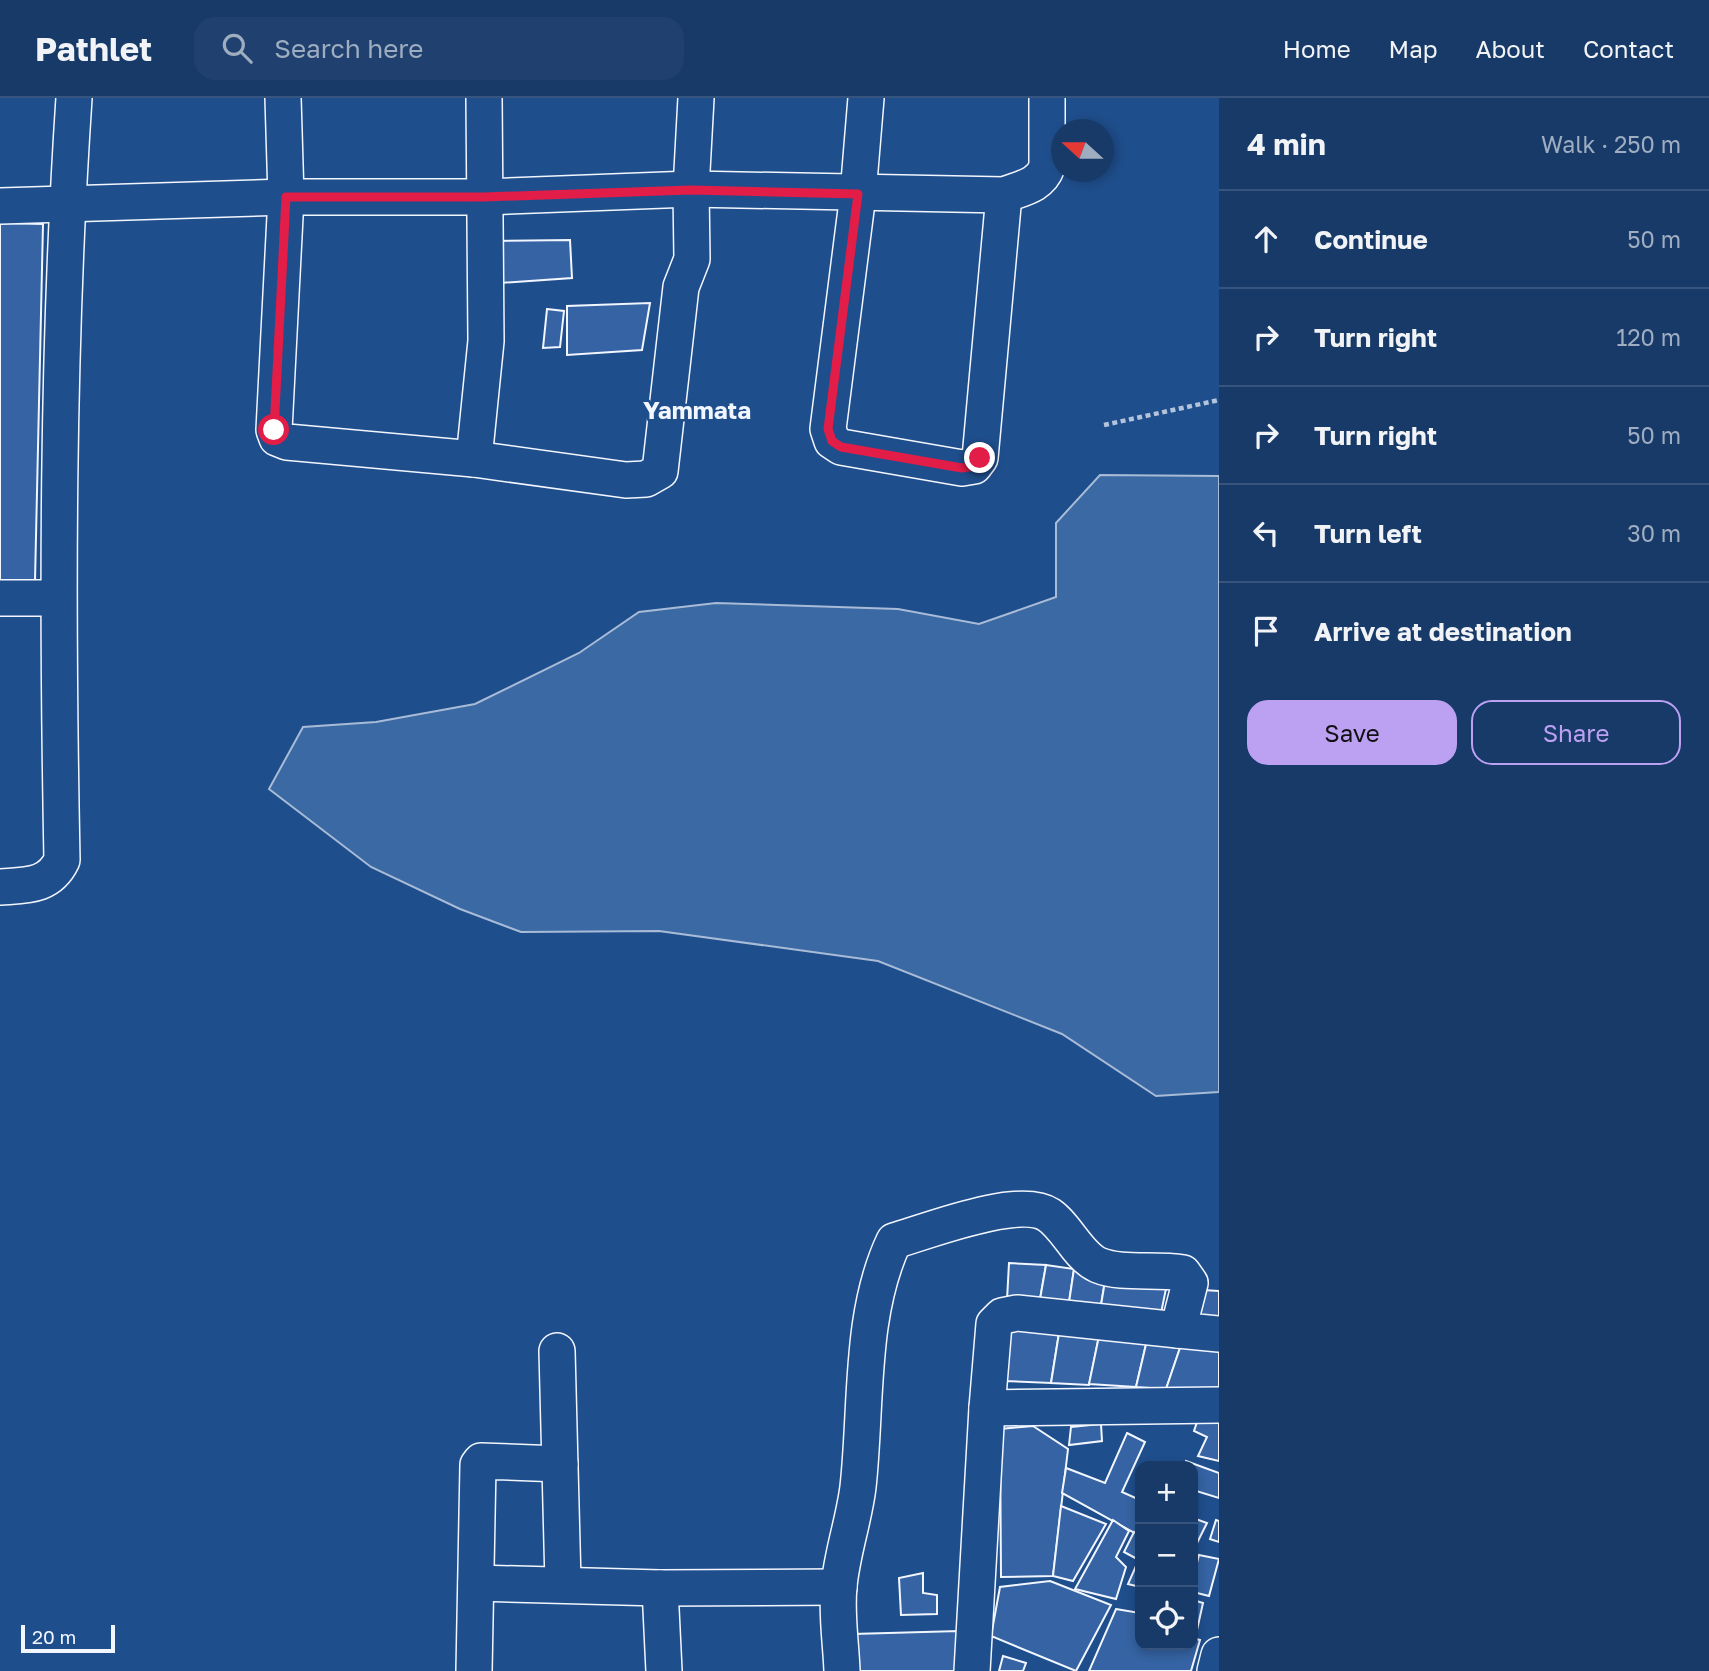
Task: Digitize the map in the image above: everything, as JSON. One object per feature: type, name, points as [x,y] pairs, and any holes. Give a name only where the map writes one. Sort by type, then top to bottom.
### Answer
[{"type":"street","points":[[0,887],[37,885],[56,872],[62,860],[57,598],[67,204],[74,98]]},
{"type":"street","points":[[283,98],[286,197],[274,430],[277,438],[286,442],[474,460],[626,480],[646,479],[660,471],[681,287],[692,259],[691,190],[696,98]]},
{"type":"street","points":[[474,460],[486,341],[484,98]]},
{"type":"street","points":[[866,98],[858,194],[828,429],[832,441],[841,447],[962,468],[974,466],[980,458],[1004,195]]},
{"type":"street","points":[[0,206],[286,197],[484,197],[691,190],[1004,195],[1037,183],[1047,167],[1047,98]]},
{"type":"street","points":[[0,598],[57,598]]},
{"type":"street","points":[[842,1671],[839,1587],[857,1488],[867,1363],[877,1292],[885,1261],[894,1241],[973,1218],[1028,1207],[1049,1214],[1094,1263],[1107,1268],[1160,1269],[1183,1273],[1190,1283],[1178,1330]]},
{"type":"street","points":[[972,1671],[994,1324],[1002,1316],[1017,1313],[1219,1334]]},
{"type":"street","points":[[557,1351],[563,1583]]},
{"type":"street","points":[[987,1408],[1219,1405]]},
{"type":"street","points":[[474,1671],[480,1462],[560,1464]]},
{"type":"street","points":[[476,1583],[563,1583],[660,1588],[839,1587]]},
{"type":"street","points":[[660,1588],[664,1671]]},
{"type":"street","points":[[1215,1671],[1219,1655]]},
{"type":"path","points":[[1104,425],[1219,400]]},
{"type":"water","points":[[1100,475],[1219,476],[1219,1092],[1156,1096],[1062,1034],[878,961],[659,931],[521,932],[460,909],[371,867],[269,789],[303,727],[376,722],[475,704],[579,653],[639,612],[716,603],[898,609],[979,624],[1056,597],[1056,523]]},
{"type":"building","points":[[0,223],[43,224],[35,581],[0,580]]},
{"type":"building","points":[[570,240],[572,278],[499,283],[493,241]]},
{"type":"building","points":[[650,303],[642,350],[567,355],[567,306]]},
{"type":"building","points":[[547,309],[564,311],[560,347],[543,348]]},
{"type":"building","points":[[1009,1263],[1046,1265],[1039,1305],[1007,1300]]},
{"type":"building","points":[[1046,1265],[1074,1269],[1068,1309],[1039,1305]]},
{"type":"building","points":[[1074,1269],[1106,1275],[1100,1311],[1068,1309]]},
{"type":"building","points":[[1106,1275],[1168,1279],[1160,1318],[1100,1311]]},
{"type":"building","points":[[1203,1290],[1219,1291],[1219,1318],[1196,1316]]},
{"type":"building","points":[[1011,1328],[1059,1333],[1051,1383],[1004,1381]]},
{"type":"building","points":[[1059,1333],[1099,1336],[1089,1385],[1051,1383]]},
{"type":"building","points":[[1099,1336],[1147,1340],[1136,1387],[1089,1384]]},
{"type":"building","points":[[1147,1340],[1182,1342],[1166,1389],[1136,1387]]},
{"type":"building","points":[[1182,1342],[1219,1346],[1219,1394],[1166,1389]]},
{"type":"building","points":[[1200,1413],[1219,1416],[1219,1461],[1198,1456],[1207,1437],[1194,1431]]},
{"type":"building","points":[[1101,1424],[1102,1441],[1069,1445],[1071,1427]]},
{"type":"building","points":[[1033,1426],[1068,1449],[1053,1576],[1001,1577],[1000,1429]]},
{"type":"building","points":[[1127,1433],[1145,1442],[1122,1492],[1135,1498],[1135,1533],[1062,1493],[1066,1468],[1105,1483]]},
{"type":"building","points":[[1198,1465],[1219,1473],[1219,1498],[1198,1492]]},
{"type":"building","points":[[1061,1506],[1106,1524],[1073,1581],[1053,1576]]},
{"type":"building","points":[[1113,1520],[1129,1531],[1116,1557],[1126,1567],[1116,1599],[1075,1589]]},
{"type":"building","points":[[1198,1520],[1207,1523],[1198,1541]]},
{"type":"building","points":[[1216,1520],[1219,1521],[1219,1542],[1210,1539]]},
{"type":"building","points":[[1134,1532],[1135,1558],[1124,1552]]},
{"type":"building","points":[[1199,1555],[1219,1559],[1209,1596],[1198,1593]]},
{"type":"building","points":[[1135,1568],[1135,1586],[1128,1584]]},
{"type":"building","points":[[923,1573],[923,1593],[937,1595],[937,1614],[901,1615],[899,1578]]},
{"type":"building","points":[[1050,1581],[1111,1605],[1076,1671],[991,1636],[1000,1587]]},
{"type":"building","points":[[1198,1602],[1203,1603],[1198,1626]]},
{"type":"building","points":[[1116,1609],[1135,1612],[1135,1650],[1197,1650],[1191,1671],[1089,1671]]},
{"type":"building","points":[[959,1631],[959,1671],[855,1671],[853,1634]]},
{"type":"building","points":[[1003,1656],[1026,1663],[1023,1671],[999,1671]]},
{"type":"district","name":"Yammata","points":[[697,411]]},
{"type":"route","points":[[274,430],[286,197],[484,197],[691,190],[858,194],[828,429],[832,441],[841,447],[962,468],[974,466],[980,458]]}]
